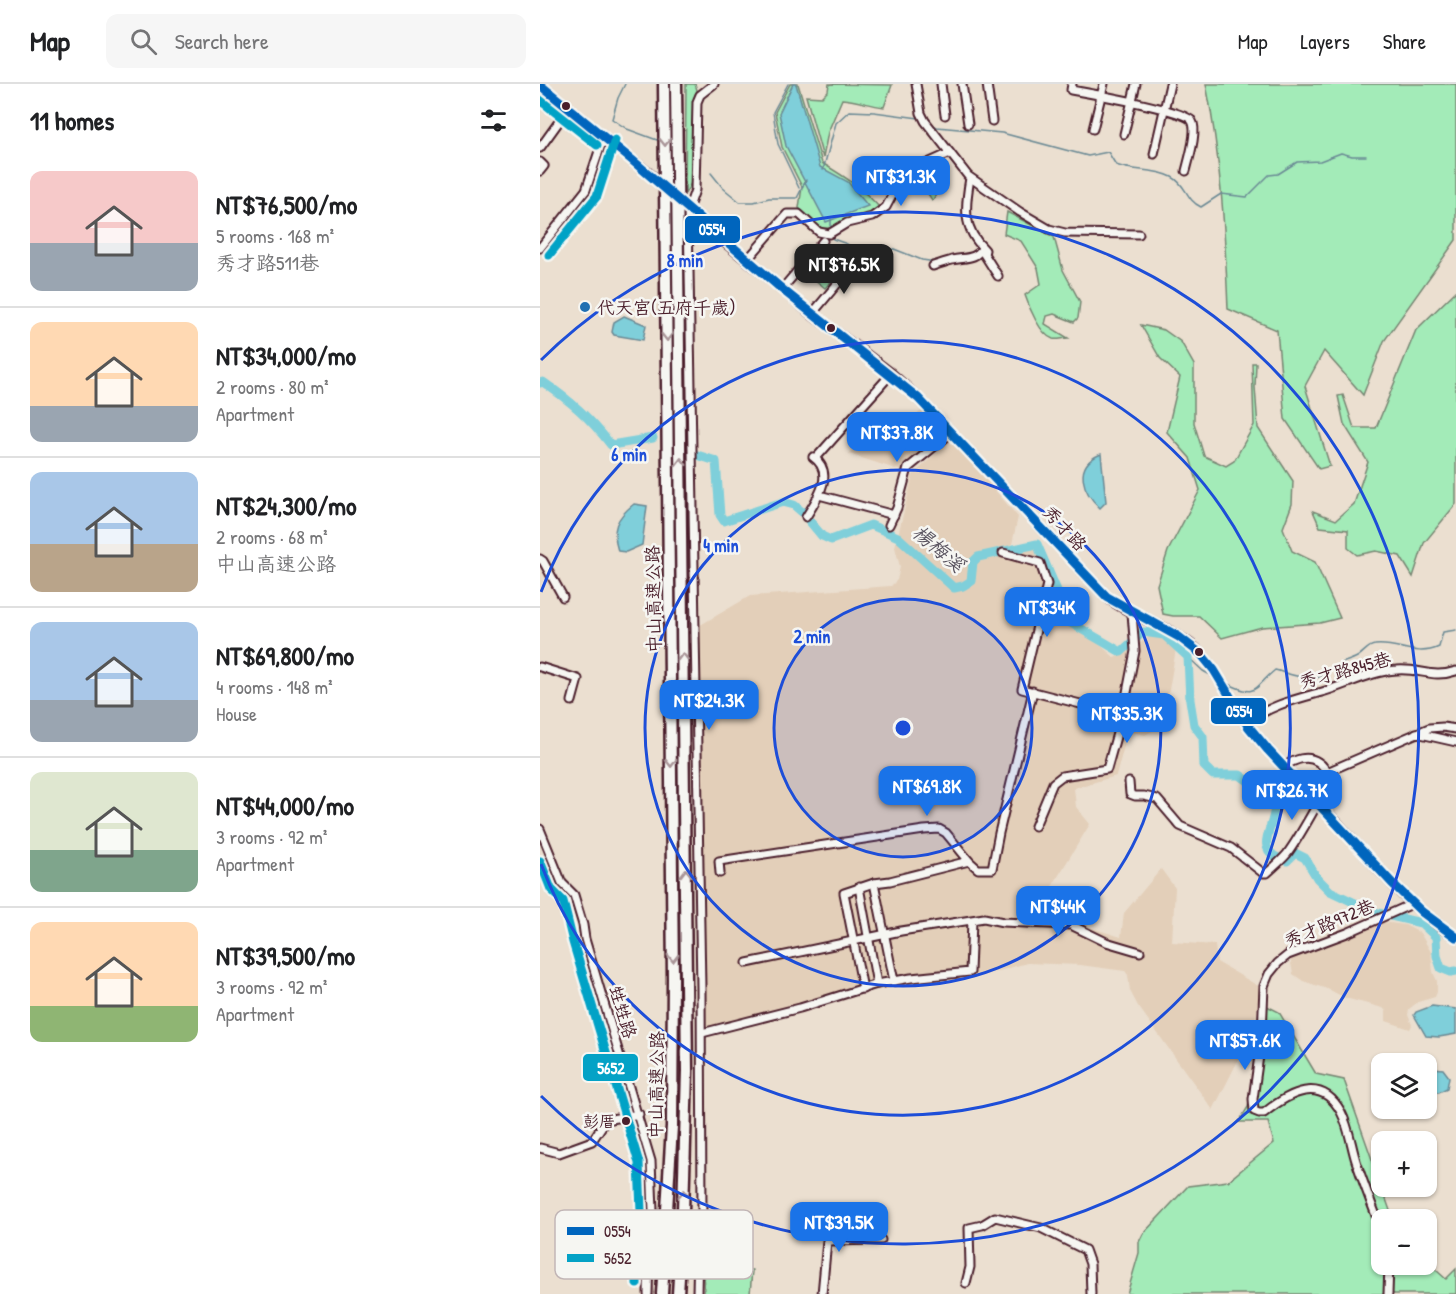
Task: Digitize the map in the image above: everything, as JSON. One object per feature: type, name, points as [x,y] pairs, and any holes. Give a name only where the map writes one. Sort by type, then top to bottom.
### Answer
[{"type":"highway","name":"中山高速公路","points":[[664,84],[673,978],[672,1126],[667,1210]]},
{"type":"highway","name":"中山高速公路","points":[[676,84],[687,1037],[686,1147],[683,1210]]},
{"type":"highway","name":"中山高速公路","points":[[662,1294],[663,1279]]},
{"type":"highway","name":"中山高速公路","points":[[678,1294],[679,1279]]},
{"type":"main road","points":[[541,87],[653,177]]},
{"type":"main road","name":"秀才路","points":[[684,207],[812,314],[891,374],[951,433],[1107,597],[1132,613],[1166,628],[1200,653],[1246,723],[1267,750],[1412,904],[1456,937]]},
{"type":"street","points":[[702,1210],[702,1033],[692,433],[684,207],[695,190],[697,102],[700,95],[714,84]]},
{"type":"street","points":[[916,84],[921,113],[950,153],[970,178],[1011,207],[1049,229],[1065,233],[1138,234]]},
{"type":"street","points":[[941,84],[945,115]]},
{"type":"street","points":[[962,84],[968,124]]},
{"type":"street","points":[[987,84],[992,121]]},
{"type":"street","points":[[1093,129],[1104,84]]},
{"type":"street","points":[[1124,134],[1136,84]]},
{"type":"street","points":[[1154,154],[1170,84]]},
{"type":"street","points":[[1071,87],[1186,115],[1192,120],[1195,129],[1186,171]]},
{"type":"street","points":[[540,148],[568,109]]},
{"type":"street","points":[[540,248],[586,190],[604,136]]},
{"type":"street","points":[[748,259],[787,214],[799,214],[819,232],[832,232],[847,224],[872,217],[886,207],[901,179],[910,171],[950,153]]},
{"type":"street","points":[[540,162],[544,166],[540,171]]},
{"type":"street","points":[[970,178],[965,206],[966,218],[972,236],[985,250],[984,254],[998,276]]},
{"type":"street","points":[[782,289],[823,241]]},
{"type":"street","points":[[933,266],[974,257],[982,248]]},
{"type":"street","points":[[812,314],[858,260]]},
{"type":"street","points":[[806,517],[819,495],[825,472],[821,463],[815,458],[891,374]]},
{"type":"street","points":[[889,525],[908,468],[951,433]]},
{"type":"street","points":[[819,495],[894,515]]},
{"type":"street","points":[[1004,553],[1040,563],[1047,584],[1022,688],[1096,708],[1124,708]]},
{"type":"street","points":[[540,559],[563,597]]},
{"type":"street","points":[[1035,826],[1053,783],[1062,776],[1107,770],[1124,708],[1135,651],[1132,613]]},
{"type":"street","points":[[540,667],[578,679],[572,701]]},
{"type":"street","name":"秀才路845巷","points":[[1246,723],[1266,709],[1292,699],[1323,692],[1382,672],[1404,670],[1436,675],[1456,671]]},
{"type":"street","points":[[720,873],[719,861],[939,829],[946,833],[969,861],[978,868],[992,869],[1033,691]]},
{"type":"street","points":[[1327,772],[1429,728],[1456,729]]},
{"type":"street","points":[[1416,733],[1456,742]]},
{"type":"street","points":[[1128,782],[1130,794],[1157,799],[1180,826],[1231,848],[1263,873],[1267,873],[1288,852],[1327,786],[1329,777],[1319,762],[1303,757],[1284,766]]},
{"type":"street","name":"甡甡路","points":[[540,829],[562,883],[574,895],[583,925],[585,939],[639,1114],[651,1161],[653,1210]]},
{"type":"street","points":[[863,989],[844,893],[874,883],[969,861]]},
{"type":"street","points":[[874,883],[894,981]]},
{"type":"street","points":[[859,887],[878,984]]},
{"type":"street","name":"秀才路972巷","points":[[1374,1209],[1356,1162],[1342,1114],[1330,1097],[1313,1091],[1292,1093],[1264,1113],[1254,1110],[1253,1099],[1262,1034],[1264,986],[1269,974],[1288,955],[1347,933],[1412,904]]},
{"type":"street","points":[[747,963],[984,918],[1003,922],[1071,925],[1106,942],[1140,952]]},
{"type":"street","points":[[702,1033],[800,1008],[878,984],[970,972],[972,921]]},
{"type":"street","points":[[540,1148],[559,1153],[577,1147],[592,1141],[606,1120],[639,1114]]},
{"type":"street","points":[[966,1283],[970,1267],[969,1228],[982,1225],[995,1217],[1041,1228],[1085,1250],[1090,1264],[1091,1294]]},
{"type":"street","points":[[822,1294],[827,1241],[881,1240]]},
{"type":"street","points":[[1388,1294],[1389,1275]]},
{"type":"street","name":"甡甡路","points":[[648,1294],[649,1279]]},
{"type":"street","points":[[697,1279],[697,1294]]},
{"type":"shaded area","points":[[922,410],[939,427],[940,432],[930,446],[908,462],[902,471],[849,454],[879,419],[896,435]]},
{"type":"shaded area","points":[[951,439],[1018,517],[1010,553],[1034,547],[1059,609],[1114,657],[1132,649],[1151,635],[1177,643],[1163,725],[1145,735],[1128,731],[1116,776],[1074,788],[1076,807],[1090,824],[1045,898],[1092,928],[1121,937],[1124,913],[1161,869],[1175,888],[1172,942],[1215,945],[1217,962],[1260,987],[1255,1027],[1213,1110],[1138,1006],[1130,991],[1128,975],[1125,971],[1080,965],[1027,963],[974,978],[936,978],[904,982],[813,1002],[718,1033],[706,1025],[697,627],[750,596],[891,586],[897,580],[900,567],[895,547],[913,475]]},
{"type":"shaded area","points":[[1382,922],[1405,925],[1420,933],[1431,952],[1437,992],[1435,997],[1418,1002],[1409,1009],[1408,1015],[1412,1025],[1410,1029],[1386,1021],[1386,1011],[1383,1008],[1345,998],[1303,981],[1293,974],[1290,958]]},
{"type":"green space","points":[[686,84],[695,84],[697,90],[694,98],[692,181],[685,194]]},
{"type":"green space","points":[[790,84],[798,84],[822,163],[853,183],[881,209],[850,222],[821,228],[799,208],[802,187],[782,147],[775,112]]},
{"type":"green space","points":[[829,84],[892,85],[884,107],[842,99],[828,132],[823,158],[806,96],[822,97],[828,91]]},
{"type":"green space","points":[[1206,84],[1456,84],[1456,240],[1384,341],[1363,395],[1324,351],[1305,386],[1330,466],[1319,469],[1285,419],[1277,330],[1228,309],[1219,168]]},
{"type":"green space","points":[[924,170],[935,195],[932,200],[921,183],[901,187],[904,180]]},
{"type":"green space","points":[[1007,212],[1054,237],[1063,270],[1080,302],[1078,318],[1074,322],[1054,314],[1047,316],[1045,324],[1068,338],[1053,339],[1048,336],[1032,313],[1025,295],[1041,284],[1038,268],[1021,241],[1004,234]]},
{"type":"green space","points":[[825,255],[844,268],[825,288],[808,274]]},
{"type":"green space","points":[[1456,291],[1456,504],[1424,543],[1413,577],[1400,556],[1376,551],[1357,555],[1348,548],[1348,530],[1320,527],[1313,511],[1336,520],[1354,504],[1368,462],[1344,424],[1338,396],[1343,395],[1354,428],[1376,428],[1416,330]]},
{"type":"green space","points":[[1141,325],[1164,330],[1181,342],[1194,365],[1194,423],[1204,456],[1226,466],[1234,461],[1254,425],[1252,363],[1256,363],[1258,428],[1293,481],[1292,504],[1283,528],[1292,551],[1315,562],[1340,618],[1320,623],[1262,627],[1222,638],[1199,616],[1163,614],[1157,585],[1168,551],[1200,490],[1190,458],[1167,432],[1180,377],[1160,358]]},
{"type":"green space","points":[[1265,1005],[1279,1012],[1316,1074],[1344,1080],[1371,1157],[1371,1197],[1385,1197],[1389,1209],[1371,1209],[1371,1275],[1437,1275],[1437,1271],[1446,1279],[1456,1269],[1456,1294],[1127,1294],[1139,1253],[1139,1242],[1143,1234],[1188,1186],[1228,1181],[1274,1143],[1268,1122],[1239,1122],[1248,1107]]},
{"type":"green space","points":[[703,1279],[751,1279],[750,1294],[704,1294]]},
{"type":"water","points":[[793,84],[796,84],[820,167],[848,182],[868,206],[826,222],[786,146],[779,113]]},
{"type":"water","points":[[624,316],[646,325],[643,340],[614,335],[612,332],[614,322]]},
{"type":"water","points":[[1101,454],[1106,502],[1100,508],[1085,487],[1083,472],[1092,459]]},
{"type":"water","points":[[634,504],[647,506],[642,545],[626,552],[618,551],[615,536],[617,524],[623,514]]},
{"type":"water","points":[[1432,1006],[1456,1009],[1456,1034],[1439,1037],[1426,1036],[1414,1015]]},
{"type":"water","points":[[1437,1068],[1443,1069],[1449,1077],[1447,1088],[1437,1092]]},
{"type":"waterway","points":[[625,84],[612,119],[627,129],[657,140]]},
{"type":"waterway","points":[[788,84],[773,112],[778,144],[799,188]]},
{"type":"waterway","points":[[823,170],[836,123],[849,111],[919,118]]},
{"type":"waterway","points":[[931,124],[937,127],[1002,133],[1088,156],[1108,152],[1116,165],[1159,172],[1172,177],[1201,207],[1221,194],[1247,197],[1269,175],[1278,174],[1297,162],[1320,161],[1341,153],[1366,156]]},
{"type":"waterway","points":[[711,173],[723,188],[740,202],[754,202],[769,198],[797,198],[806,180]]},
{"type":"waterway","points":[[831,219],[831,229]]},
{"type":"waterway","points":[[832,236],[833,239],[847,244],[866,257],[874,257],[886,250],[894,249],[922,260],[936,262]]},
{"type":"waterway","name":"楊梅溪","points":[[540,383],[543,382],[571,403],[611,445],[653,438]]},
{"type":"waterway","name":"楊梅溪","points":[[691,453],[716,461],[720,515],[724,521],[783,502],[794,505],[822,536],[831,540],[871,525],[898,537],[954,588],[971,581],[973,562],[978,557],[1037,544],[1071,623],[1121,652],[1143,632],[1164,635],[1188,657],[1190,700],[1194,725],[1203,737],[1204,766],[1213,775],[1240,775],[1272,798],[1274,807],[1268,834],[1268,850],[1287,861],[1295,853],[1305,858],[1317,878],[1330,891],[1374,912],[1421,923],[1436,937],[1437,956],[1441,968],[1451,972],[1456,971]]},
{"type":"waterway","points":[[1227,683],[1250,691],[1275,670],[1301,677],[1316,678],[1357,657],[1372,645],[1430,650],[1439,647],[1443,632],[1456,630]]},
{"type":"waterway","points":[[1188,657],[1212,676]]},
{"type":"transit line","name":"0554","points":[[540,85],[632,160],[783,290],[918,398],[1107,597],[1179,637],[1201,654],[1214,670],[1248,726],[1268,750],[1392,883],[1422,912],[1456,937]]},
{"type":"transit line","name":"5652","points":[[540,100],[597,145]]},
{"type":"transit line","name":"5652","points":[[549,255],[597,196],[615,140]]},
{"type":"transit line","name":"5652","points":[[540,861],[551,889],[563,901],[573,942],[639,1163],[641,1210]]},
{"type":"transit line","name":"5652","points":[[637,1279],[637,1284]]},
{"type":"place","name":"代天宮(五府千歲)","points":[[585,307]]},
{"type":"place","name":"彭厝","points":[[626,1121]]}]
